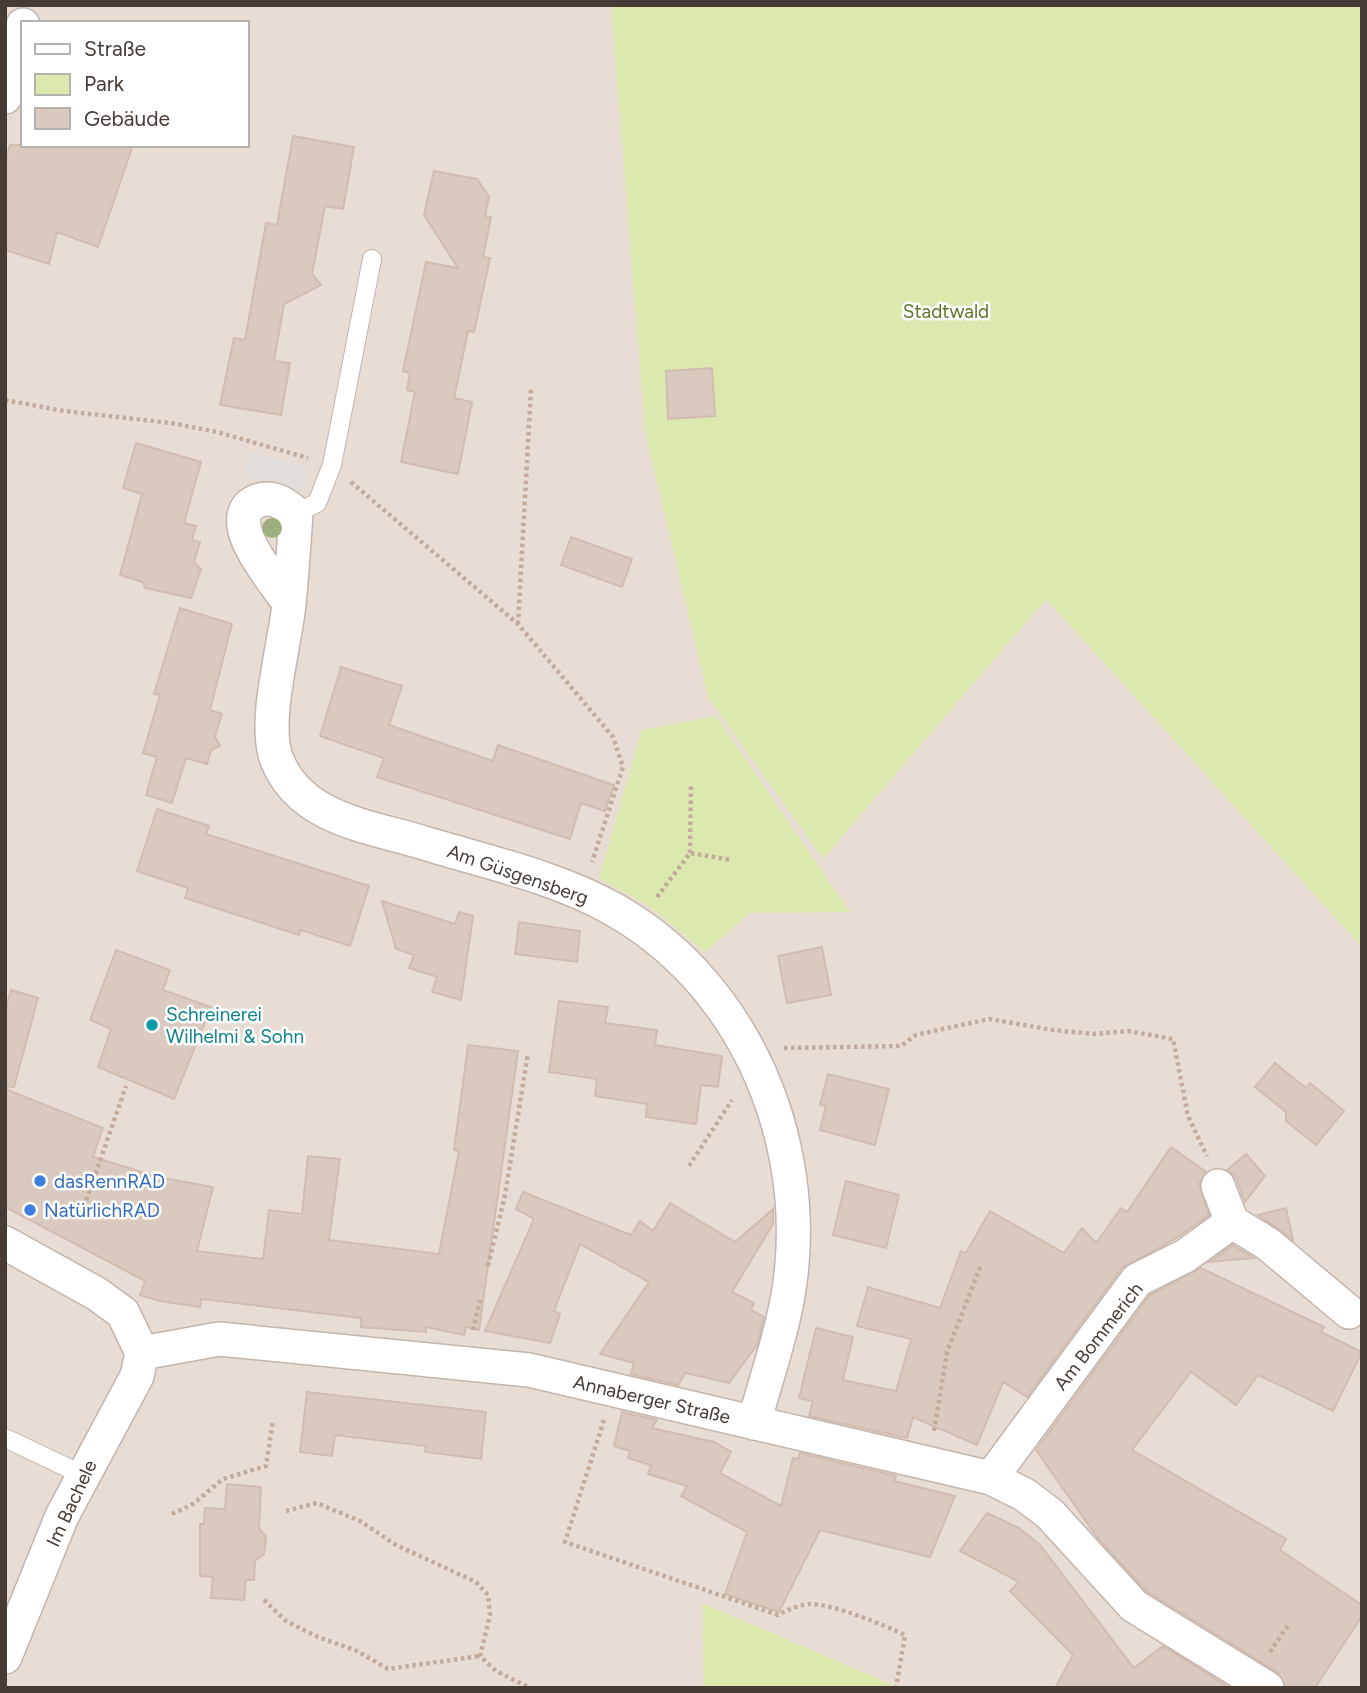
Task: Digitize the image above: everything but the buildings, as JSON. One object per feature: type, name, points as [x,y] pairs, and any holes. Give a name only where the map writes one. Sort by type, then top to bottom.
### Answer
[{"type":"street","points":[[5,97],[21,32]]},
{"type":"street","points":[[289,603],[243,532],[242,524],[244,513],[251,504],[264,498],[275,499],[296,513]]},
{"type":"street","name":"Am Güsgensberg","points":[[296,513],[289,603],[270,734],[283,772],[304,799],[352,822],[581,893],[636,923],[704,986],[752,1056],[782,1133],[792,1188],[794,1224],[787,1300],[754,1423]]},
{"type":"street","points":[[1215,1176],[1232,1222],[1268,1244],[1349,1312]]},
{"type":"street","name":"Am Bommerich","points":[[990,1478],[1137,1280],[1185,1256],[1232,1222]]},
{"type":"street","points":[[5,1243],[97,1294],[123,1313],[142,1353]]},
{"type":"street","name":"Annaberger Straße","points":[[142,1353],[219,1339],[529,1370],[990,1478],[1025,1495],[1050,1514],[1112,1586],[1134,1606],[1267,1688]]},
{"type":"street","name":"Im Bachele","points":[[5,1657],[62,1516],[137,1376],[142,1353]]},
{"type":"lane","points":[[296,513],[317,503],[332,466],[372,259]]},
{"type":"lane","points":[[5,1438],[83,1475]]},
{"type":"path","points":[[518,624],[531,389]]},
{"type":"path","points":[[5,400],[75,413],[171,423],[217,432],[332,466],[446,559],[518,624],[613,737],[623,767],[581,893]]},
{"type":"path","points":[[636,923],[690,853],[691,784]]},
{"type":"path","points":[[690,853],[731,860]]},
{"type":"path","points":[[689,1166],[752,1056],[901,1046],[916,1035],[989,1019],[1053,1030],[1094,1034],[1128,1031],[1173,1039],[1188,1116],[1215,1176]]},
{"type":"path","points":[[488,1266],[505,1195],[528,1053]]},
{"type":"path","points":[[84,1208],[127,1086]]},
{"type":"path","points":[[929,1463],[947,1352],[981,1265]]},
{"type":"path","points":[[613,1389],[565,1542],[778,1615],[794,1607],[812,1604],[874,1621],[905,1634],[895,1688]]},
{"type":"path","points":[[172,1514],[193,1503],[223,1479],[266,1466],[273,1420]]},
{"type":"path","points":[[286,1511],[317,1503],[360,1521],[396,1545],[476,1582],[488,1595],[490,1615],[480,1656]]},
{"type":"path","points":[[264,1600],[286,1621],[318,1637],[357,1651],[388,1669],[480,1656]]},
{"type":"path","points":[[480,1656],[496,1671],[530,1688]]},
{"type":"shaded area","points":[[5,5],[611,5],[645,431],[708,697],[822,858],[1046,599],[1362,947],[1362,1688],[900,1688],[703,1603],[704,1688],[5,1688]]},
{"type":"shaded area","points":[[249,452],[309,467],[303,492],[243,476]]},
{"type":"green space","name":"Stadtwald","points":[[611,5],[1362,5],[1362,947],[1046,599],[823,859],[708,697],[645,431]]},
{"type":"green space","points":[[716,716],[850,912],[750,913],[705,952],[650,907],[599,878],[642,730]]},
{"type":"green space","points":[[702,1603],[900,1688],[704,1688]]},
{"type":"place","name":"Schreinerei Wilhelmi & Sohn","points":[[152,1025]]},
{"type":"place","name":"dasRennRAD","points":[[40,1181]]},
{"type":"place","name":"NatürlichRAD","points":[[30,1210]]}]
